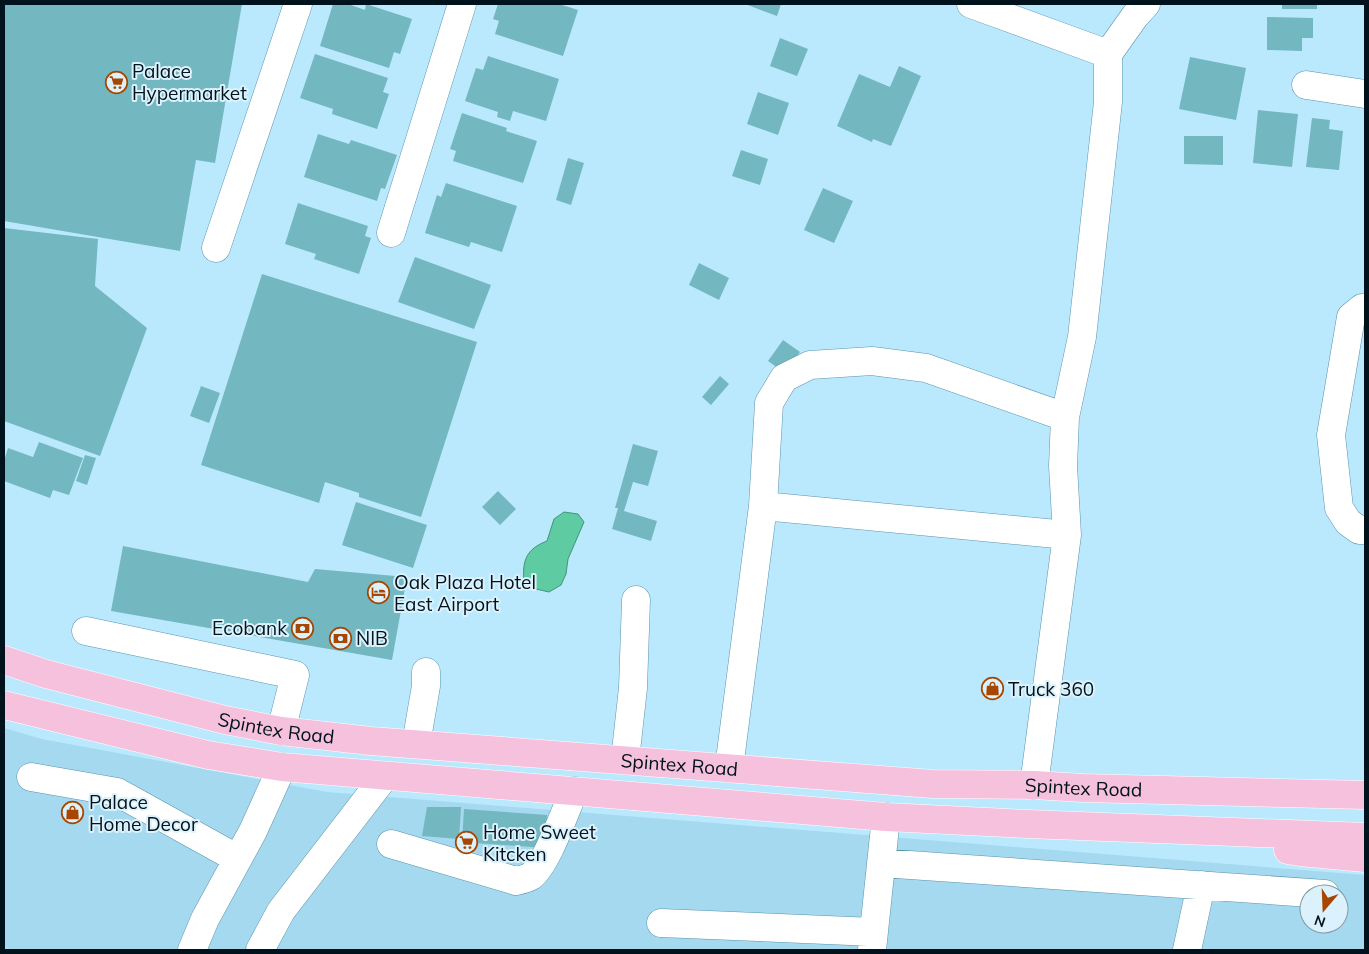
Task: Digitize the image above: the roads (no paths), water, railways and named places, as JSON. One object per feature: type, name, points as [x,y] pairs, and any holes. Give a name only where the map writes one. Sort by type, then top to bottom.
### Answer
[{"type":"main road","name":"Spintex Road","points":[[4,660],[46,674],[130,697],[225,720],[281,731],[550,755],[933,784],[1365,795]]},
{"type":"main road","name":"Spintex Road","points":[[4,705],[208,755],[282,767],[886,816],[1028,824],[1365,837]]},
{"type":"main road","points":[[1194,830],[1300,852],[1365,858]]},
{"type":"lane","points":[[216,248],[298,4]]},
{"type":"lane","points":[[391,233],[462,4]]},
{"type":"lane","points":[[971,4],[1108,54]]},
{"type":"lane","points":[[1034,786],[1067,535],[1063,466],[1065,417],[1082,338],[1108,102],[1108,54],[1146,4]]},
{"type":"lane","points":[[1306,84],[1365,94]]},
{"type":"lane","points":[[1365,308],[1362,308],[1352,317],[1331,435],[1339,508],[1348,522],[1359,530],[1365,530]]},
{"type":"lane","points":[[729,768],[763,506],[769,403],[784,378],[810,366],[872,360],[926,368],[1065,417]]},
{"type":"lane","points":[[763,506],[1067,535]]},
{"type":"lane","points":[[625,760],[633,688],[636,600]]},
{"type":"lane","points":[[86,631],[295,675],[281,731]]},
{"type":"lane","points":[[416,744],[426,686],[426,672]]},
{"type":"lane","points":[[192,950],[205,919],[254,831],[282,767]]},
{"type":"lane","points":[[260,950],[281,911],[385,776]]},
{"type":"lane","points":[[30,777],[117,792],[238,859]]},
{"type":"lane","points":[[391,844],[516,881],[524,879],[538,868],[546,856],[574,791]]},
{"type":"lane","points":[[661,923],[873,941],[886,816]]},
{"type":"lane","points":[[881,863],[1299,892]]},
{"type":"lane","points":[[1186,950],[1201,885]]},
{"type":"place","name":"Palace Hypermarket","points":[[116,82]]},
{"type":"place","name":"Oak Plaza Hotel East Airport","points":[[378,593]]},
{"type":"place","name":"Ecobank","points":[[303,628]]},
{"type":"place","name":"NIB","points":[[340,638]]},
{"type":"place","name":"Truck 360","points":[[992,689]]},
{"type":"place","name":"Palace Home Decor","points":[[73,813]]},
{"type":"place","name":"Home Sweet Kitcken","points":[[467,843]]}]
